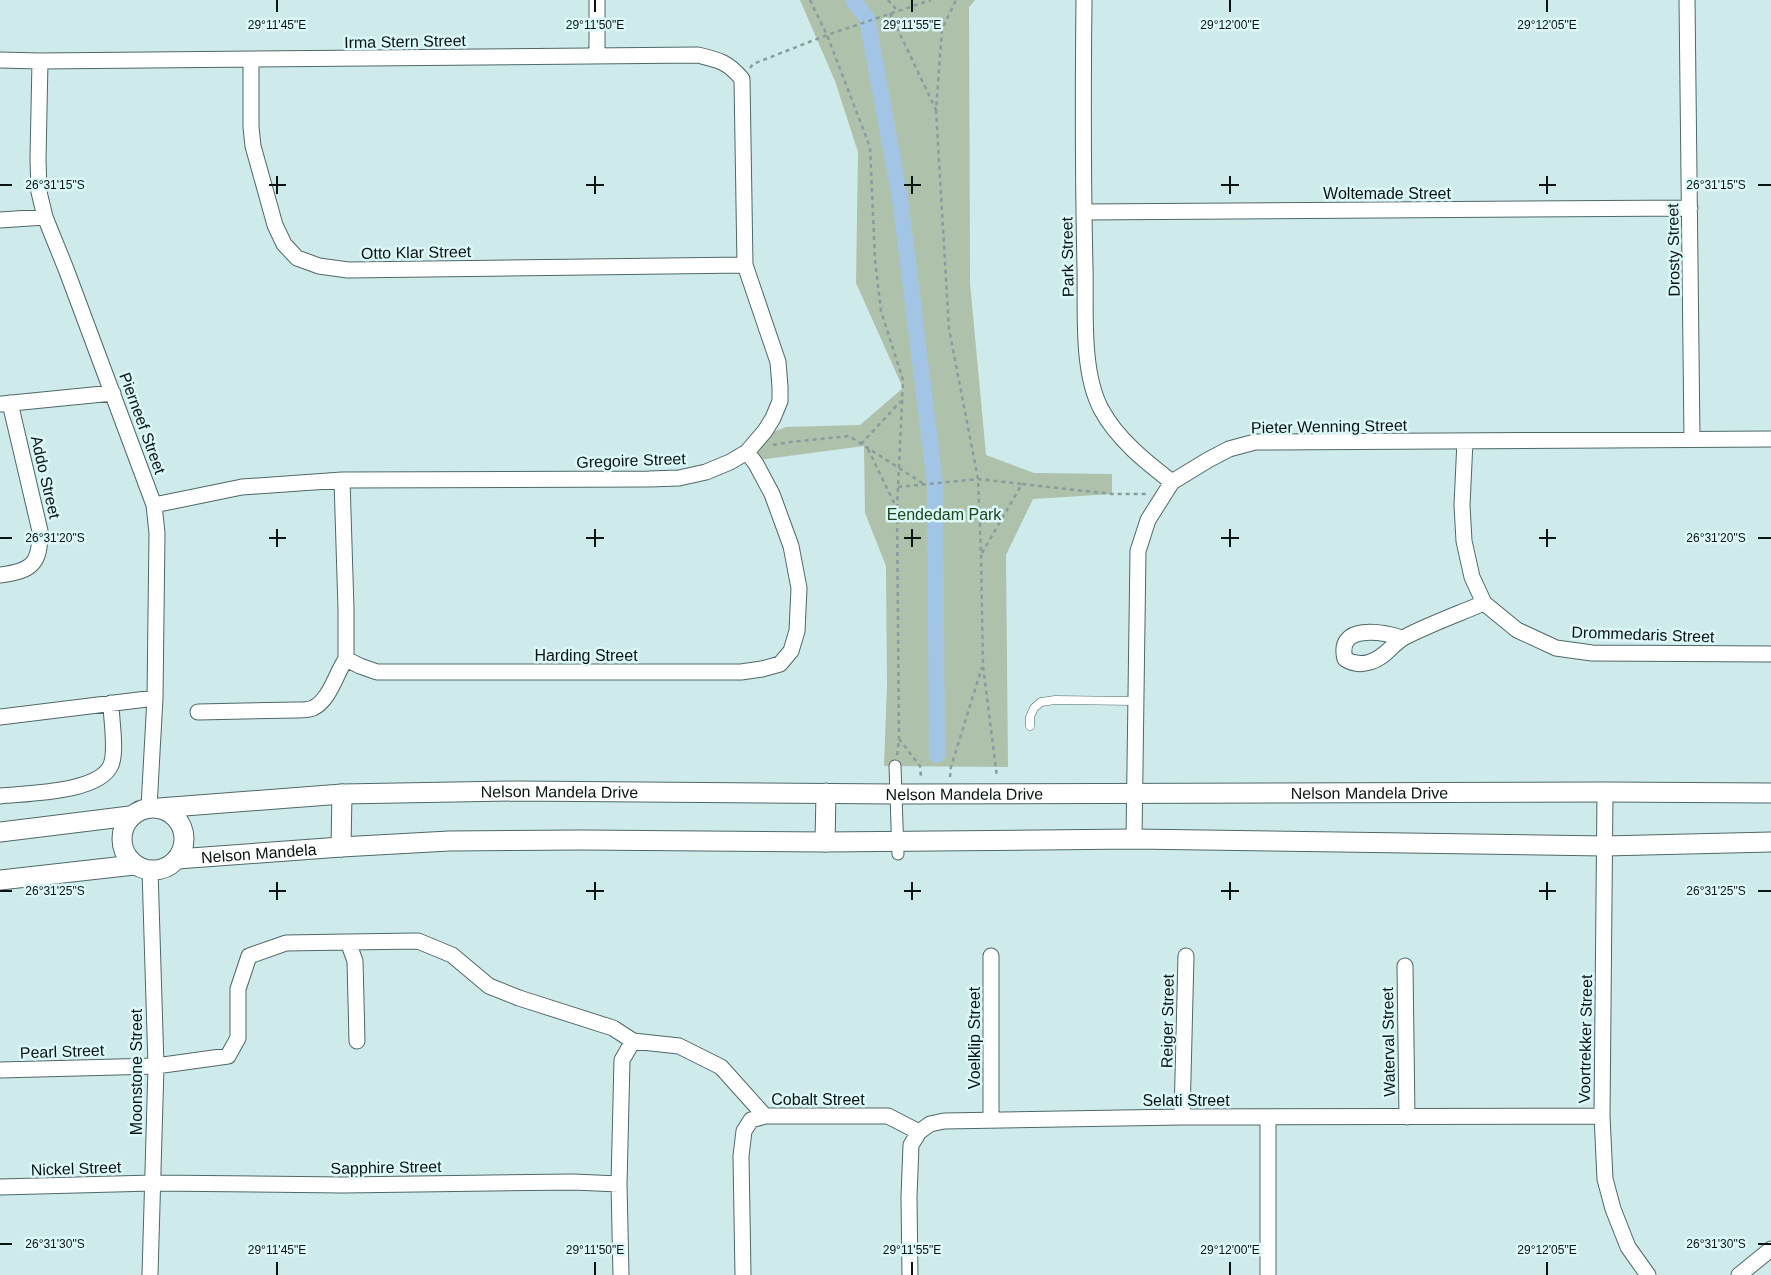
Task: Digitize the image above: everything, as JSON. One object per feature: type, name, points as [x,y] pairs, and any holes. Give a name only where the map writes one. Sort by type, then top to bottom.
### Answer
[{"type":"street","points":[[597,0],[597,56]]},
{"type":"street","name":"Park Street","points":[[1084,0],[1082,130],[1086,326],[1090,382],[1101,410],[1120,435],[1168,488]]},
{"type":"street","name":"Drosty Street","points":[[1687,0],[1692,440]]},
{"type":"street","name":"Irma Stern Street","points":[[0,60],[251,60],[698,55],[720,60],[732,67],[742,79]]},
{"type":"street","name":"Otto Klar Street","points":[[251,60],[251,127],[257,165],[275,224],[284,244],[297,258],[319,266],[348,270],[745,265]]},
{"type":"street","name":"Pierneef Street","points":[[40,61],[39,192],[45,217],[154,505],[157,534],[154,807]]},
{"type":"street","name":"Gregoire Street","points":[[154,505],[242,487],[342,480],[679,478],[706,472],[730,462],[747,452],[765,431],[773,418],[780,401],[780,387],[778,362],[745,265],[742,79]]},
{"type":"street","name":"Woltemade Street","points":[[1084,212],[1690,208]]},
{"type":"street","points":[[0,220],[45,217]]},
{"type":"street","points":[[5,404],[113,393]]},
{"type":"street","name":"Addo Street","points":[[0,575],[15,573],[28,567],[37,559],[40,547],[40,531],[5,404]]},
{"type":"street","name":"Pieter Wenning Street","points":[[1134,839],[1138,551],[1148,520],[1168,488],[1208,460],[1229,449],[1255,442],[1771,440]]},
{"type":"street","name":"Drommedaris Street","points":[[1465,441],[1462,505],[1464,541],[1472,578],[1484,603],[1516,630],[1556,648],[1592,653],[1771,654]]},
{"type":"street","name":"Harding Street","points":[[346,658],[360,666],[377,672],[741,672],[762,670],[780,664],[790,651],[797,631],[799,588],[791,546],[772,494],[756,464],[747,452]]},
{"type":"street","points":[[198,712],[297,710],[313,708],[325,699],[346,658],[342,480]]},
{"type":"street","points":[[1402,638],[1484,603]]},
{"type":"street","points":[[0,717],[155,698]]},
{"type":"street","points":[[0,796],[74,788],[92,782],[104,775],[111,764],[113,751],[111,704]]},
{"type":"street","points":[[896,766],[898,848]]},
{"type":"street","name":"Nelson Mandela Drive","points":[[154,807],[342,794],[517,791],[826,794],[1771,793]]},
{"type":"street","name":"Voortrekker Street","points":[[1605,792],[1602,1116],[1606,1179],[1613,1209],[1628,1247],[1648,1275]]},
{"type":"street","points":[[342,794],[341,847],[449,842],[573,840],[825,842],[898,848],[1134,839],[1605,846],[1771,842]]},
{"type":"street","points":[[825,842],[826,794]]},
{"type":"street","points":[[0,880],[142,867],[156,870],[165,868],[174,863],[184,846],[182,826],[173,814],[154,807],[139,810],[130,816],[124,826],[121,836],[122,847],[127,857],[142,867]]},
{"type":"street","points":[[0,832],[130,816]]},
{"type":"street","name":"Nelson Mandela","points":[[176,859],[341,847]]},
{"type":"street","name":"Moonstone Street","points":[[142,867],[156,1066],[150,1275]]},
{"type":"street","points":[[357,1041],[355,961],[348,942],[418,941],[452,955],[489,986],[519,998],[613,1028],[634,1041],[679,1046],[721,1067],[765,1116]]},
{"type":"street","name":"Pearl Street","points":[[0,1070],[156,1066],[228,1056],[238,1038],[238,989],[249,956],[286,943],[348,942]]},
{"type":"street","name":"Voelklip Street","points":[[991,956],[991,1120]]},
{"type":"street","name":"Reiger Street","points":[[1182,1117],[1186,956]]},
{"type":"street","name":"Waterval Street","points":[[1404,966],[1407,1117]]},
{"type":"street","points":[[621,1275],[619,1184],[622,1060],[634,1041]]},
{"type":"street","name":"Cobalt Street","points":[[743,1275],[741,1156],[744,1131],[751,1120],[765,1116],[888,1116],[919,1132]]},
{"type":"street","name":"Selati Street","points":[[919,1132],[930,1124],[944,1121],[1182,1117],[1602,1116]]},
{"type":"street","points":[[1268,1117],[1268,1275]]},
{"type":"street","points":[[910,1275],[909,1197],[911,1145],[919,1132]]},
{"type":"street","name":"Sapphire Street","points":[[152,1183],[343,1185],[573,1182],[619,1184]]},
{"type":"street","name":"Nickel Street","points":[[0,1187],[152,1183]]},
{"type":"street","points":[[1739,1275],[1771,1249]]},
{"type":"lane","points":[[1030,726],[1030,717],[1034,708],[1041,702],[1056,700],[1135,702]]},
{"type":"path","points":[[810,0],[827,35],[870,147],[875,260],[881,311],[903,380],[897,509],[899,739],[896,766]]},
{"type":"path","points":[[888,0],[898,10]]},
{"type":"path","points":[[742,79],[753,64],[827,35],[931,0]]},
{"type":"path","points":[[956,0],[942,29],[936,110],[949,329],[978,479],[982,666],[998,793]]},
{"type":"path","points":[[890,13],[936,110]]},
{"type":"path","points":[[861,444],[902,400]]},
{"type":"path","points":[[747,452],[792,442],[849,436],[924,484]]},
{"type":"path","points":[[867,448],[897,509]]},
{"type":"path","points":[[898,487],[978,479],[1112,494],[1168,488]]},
{"type":"path","points":[[981,554],[1022,484]]},
{"type":"path","points":[[948,793],[950,766],[982,666]]},
{"type":"path","points":[[899,739],[920,766],[922,794]]},
{"type":"green space","name":"Eendedam Park","points":[[800,0],[975,0],[969,7],[970,283],[986,455],[1034,473],[1112,474],[1112,494],[1033,499],[1006,555],[1008,767],[884,766],[887,685],[886,566],[865,513],[864,446],[758,460],[755,439],[786,427],[860,425],[903,388],[856,283],[858,152],[835,81]]},
{"type":"waterway","points":[[853,0],[867,18],[900,198],[935,483],[937,755]]}]
